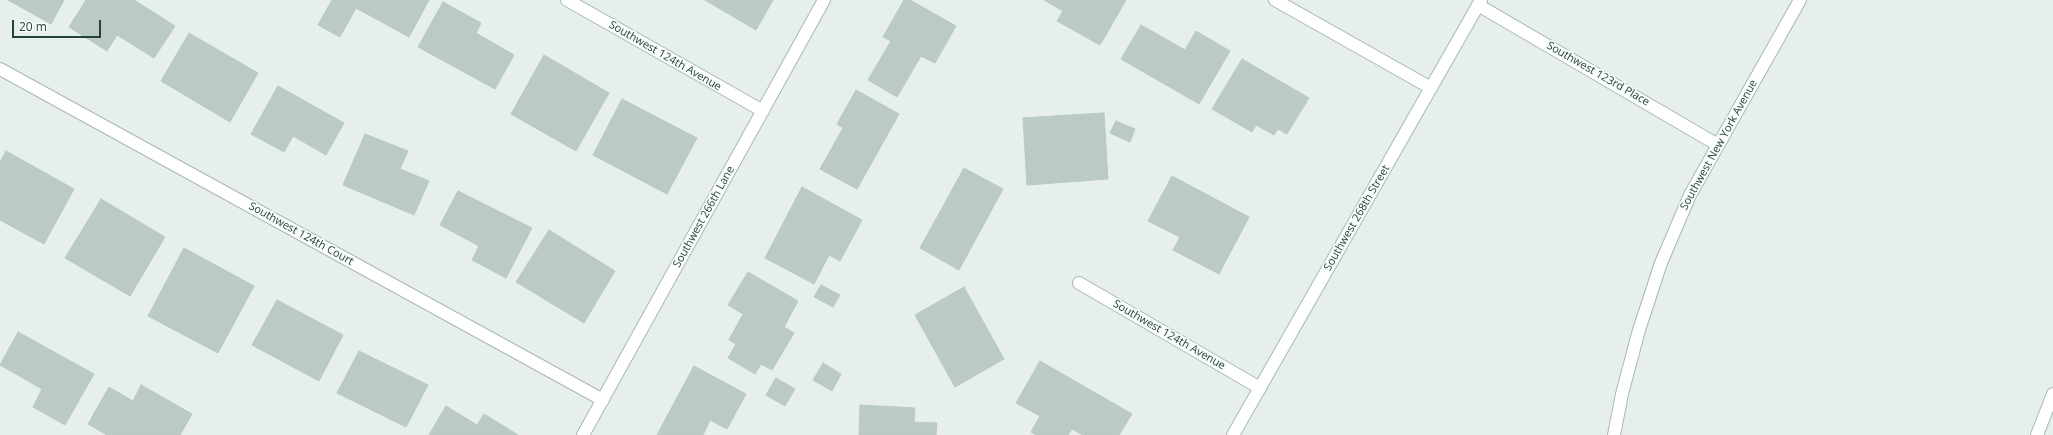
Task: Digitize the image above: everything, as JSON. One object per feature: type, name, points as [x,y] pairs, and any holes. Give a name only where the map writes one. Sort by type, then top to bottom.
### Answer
[{"type":"street","name":"Southwest 124th Avenue","points":[[567,0],[763,111]]},
{"type":"street","name":"Southwest 266th Lane","points":[[583,435],[824,0]]},
{"type":"street","points":[[1274,0],[1431,88]]},
{"type":"street","name":"Southwest New York Avenue","points":[[1614,435],[1622,394],[1639,330],[1661,264],[1690,195],[1800,0]]},
{"type":"street","name":"Southwest 268th Street","points":[[1233,435],[1480,2]]},
{"type":"street","name":"Southwest 123rd Place","points":[[1480,2],[1718,145]]},
{"type":"street","name":"Southwest 124th Court","points":[[0,69],[603,400]]},
{"type":"street","name":"Southwest 124th Avenue","points":[[1079,282],[1260,388]]},
{"type":"street","points":[[2037,435],[2053,394]]},
{"type":"building","points":[[8,0],[64,0],[51,24]]},
{"type":"building","points":[[86,0],[134,0],[175,26],[154,58],[117,35],[107,51],[69,27]]},
{"type":"building","points":[[332,0],[429,0],[409,37],[356,8],[340,37],[318,25]]},
{"type":"building","points":[[705,0],[773,0],[756,30]]},
{"type":"building","points":[[904,0],[910,0],[956,26],[935,63],[921,56],[897,97],[868,80],[891,41],[883,37]]},
{"type":"building","points":[[1044,0],[1126,0],[1100,45],[1057,21],[1063,11]]},
{"type":"building","points":[[443,2],[481,23],[476,33],[514,55],[495,89],[418,47]]},
{"type":"building","points":[[1141,25],[1185,50],[1196,31],[1230,51],[1199,104],[1121,59]]},
{"type":"building","points":[[189,33],[258,73],[230,122],[161,81]]},
{"type":"building","points":[[544,55],[609,93],[576,151],[511,114]]},
{"type":"building","points":[[1242,59],[1309,98],[1287,134],[1278,129],[1274,135],[1256,125],[1252,132],[1212,109]]},
{"type":"building","points":[[278,86],[344,123],[326,155],[293,136],[284,152],[251,134]]},
{"type":"building","points":[[856,90],[899,114],[857,189],[820,169],[843,128],[837,124]]},
{"type":"building","points":[[622,99],[697,138],[667,194],[593,155]]},
{"type":"building","points":[[1104,113],[1108,179],[1027,185],[1023,118]]},
{"type":"building","points":[[1116,121],[1135,129],[1130,142],[1110,133]]},
{"type":"building","points":[[365,134],[408,151],[400,169],[429,181],[414,215],[343,185]]},
{"type":"building","points":[[6,151],[74,189],[44,244],[0,220],[0,162]]},
{"type":"building","points":[[964,168],[1003,189],[959,270],[920,248]]},
{"type":"building","points":[[1172,176],[1249,217],[1219,274],[1173,250],[1180,237],[1148,221]]},
{"type":"building","points":[[802,187],[862,220],[840,261],[829,255],[814,284],[765,258]]},
{"type":"building","points":[[458,191],[532,228],[506,278],[472,260],[479,246],[440,225]]},
{"type":"building","points":[[101,199],[165,237],[130,296],[65,258]]},
{"type":"building","points":[[549,230],[615,271],[584,323],[516,282]]},
{"type":"building","points":[[184,248],[254,286],[218,353],[148,316]]},
{"type":"building","points":[[748,272],[798,301],[784,327],[794,333],[772,370],[761,364],[755,374],[728,358],[736,344],[729,340],[743,314],[728,305]]},
{"type":"building","points":[[821,285],[840,295],[833,307],[814,297]]},
{"type":"building","points":[[964,287],[1004,359],[955,387],[915,315]]},
{"type":"building","points":[[277,300],[343,335],[319,381],[252,345]]},
{"type":"building","points":[[18,332],[94,374],[65,425],[33,407],[42,389],[0,365]]},
{"type":"building","points":[[359,351],[428,385],[406,427],[337,393]]},
{"type":"building","points":[[1040,361],[1132,414],[1119,435],[1083,435],[1072,429],[1068,435],[1036,435],[1031,432],[1040,416],[1016,403]]},
{"type":"building","points":[[823,363],[841,374],[832,391],[813,380]]},
{"type":"building","points":[[694,366],[746,394],[727,429],[710,420],[703,435],[657,435]]},
{"type":"building","points":[[776,378],[795,389],[785,406],[766,395]]},
{"type":"building","points":[[141,385],[192,414],[180,435],[107,435],[88,424],[109,387],[133,401]]},
{"type":"building","points":[[860,405],[915,408],[914,422],[937,423],[936,435],[859,435]]},
{"type":"building","points":[[446,406],[477,425],[484,414],[518,435],[429,435]]}]
